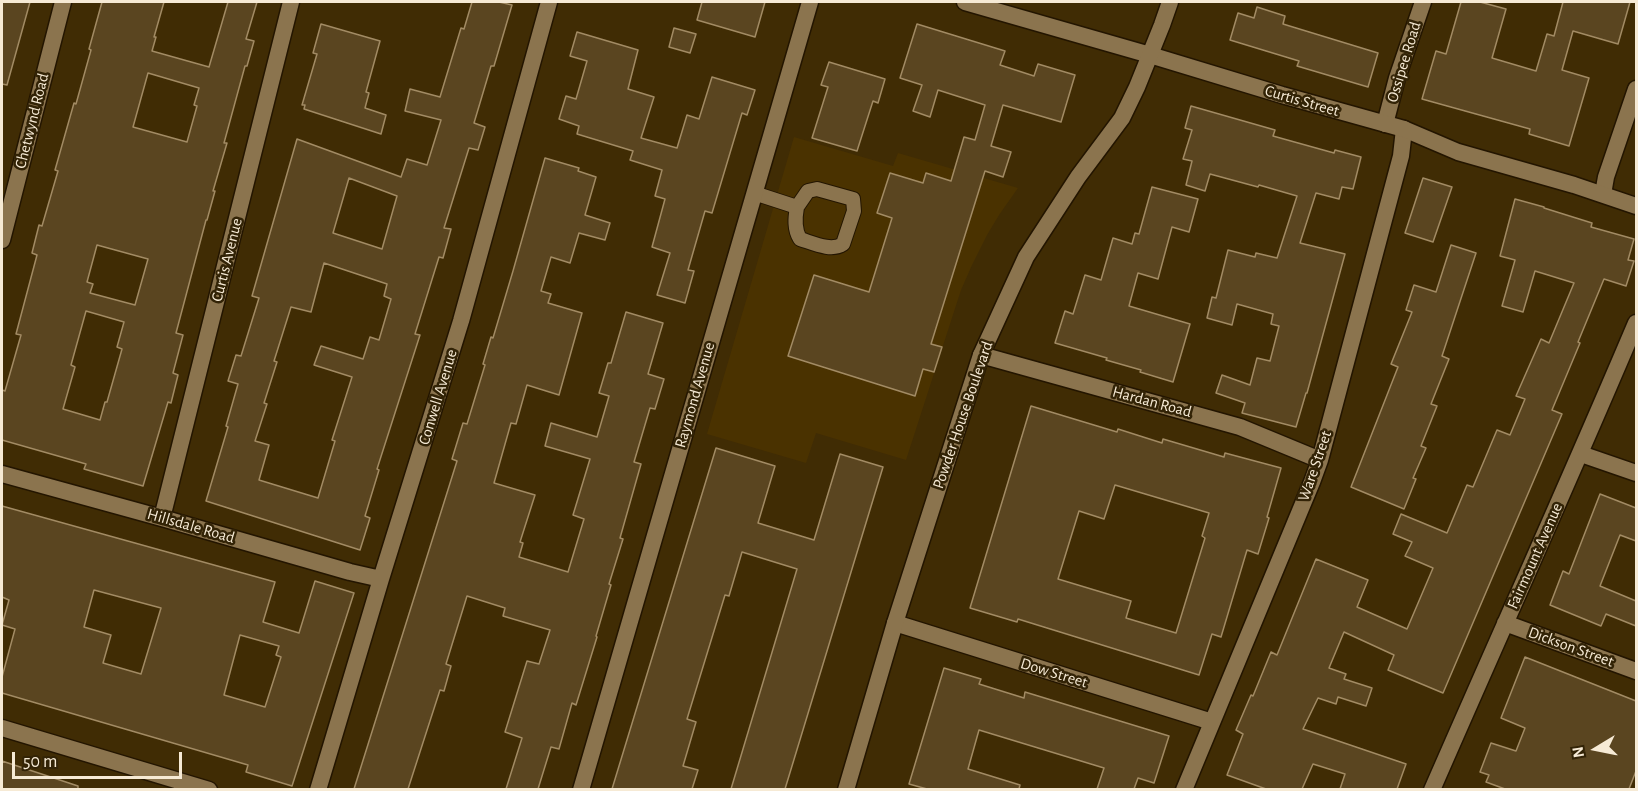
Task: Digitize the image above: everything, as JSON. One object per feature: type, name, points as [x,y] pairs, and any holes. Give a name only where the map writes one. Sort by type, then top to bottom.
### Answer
[{"type":"street","name":"Chetwynd Road","points":[[2,240],[63,2]]},
{"type":"street","name":"Curtis Avenue","points":[[162,518],[291,2]]},
{"type":"street","name":"Conwell Avenue","points":[[318,789],[461,321],[549,2]]},
{"type":"street","name":"Raymond Avenue","points":[[581,789],[810,2]]},
{"type":"street","name":"Curtis Street","points":[[965,2],[1282,96],[1385,123],[1458,152],[1636,206]]},
{"type":"street","name":"Powder House Boulevard","points":[[846,789],[981,355],[1026,257],[1078,177],[1122,118],[1170,2]]},
{"type":"street","name":"Ossipee Road","points":[[1385,123],[1397,78],[1423,2]]},
{"type":"street","points":[[1603,195],[1606,177],[1636,89]]},
{"type":"street","name":"Ware Street","points":[[1184,789],[1320,460],[1401,156],[1404,129]]},
{"type":"street","name":"Fairmount Avenue","points":[[1432,789],[1581,454],[1636,323]]},
{"type":"street","name":"Hardan Road","points":[[981,355],[1242,427],[1320,460]]},
{"type":"street","points":[[1581,454],[1636,473]]},
{"type":"street","name":"Hillsdale Road","points":[[2,474],[381,579]]},
{"type":"street","name":"Dow Street","points":[[896,623],[1212,722]]},
{"type":"street","name":"Dickson Street","points":[[1505,623],[1636,671]]},
{"type":"street","points":[[2,728],[209,789]]},
{"type":"lane","points":[[817,189],[853,198],[854,210],[843,244],[832,248],[800,239],[796,233],[797,207],[808,191],[817,189]]},
{"type":"lane","points":[[754,194],[797,207]]},
{"type":"shaded area","points":[[794,137],[893,166],[898,153],[1018,188],[987,235],[961,290],[906,460],[816,433],[806,463],[707,434]]},
{"type":"building","points":[[2,2],[30,2],[7,85],[2,84]]},
{"type":"building","points":[[102,2],[164,2],[152,51],[209,67],[228,2],[257,2],[246,39],[254,41],[224,143],[227,143],[213,191],[215,191],[176,333],[183,335],[173,373],[178,375],[143,486],[84,469],[86,464],[2,440],[2,390],[5,391],[21,335],[16,334],[37,255],[32,253],[58,171],[55,170],[74,103],[76,104],[91,50],[89,49]],"holes":[[[148,73],[199,88],[194,105],[197,106],[187,142],[133,127]],[[97,245],[148,259],[135,305],[90,293],[93,284],[87,282]],[[86,311],[124,322],[117,347],[122,349],[100,420],[63,409],[75,367],[71,365]]]},
{"type":"building","points":[[472,2],[499,2],[512,5],[474,123],[485,127],[478,150],[469,148],[444,228],[451,229],[443,258],[439,257],[415,334],[420,335],[377,469],[379,470],[365,516],[370,518],[360,550],[206,501],[238,384],[228,381],[236,355],[241,356],[259,298],[252,296],[297,139],[401,177],[407,159],[427,165],[441,120],[405,111],[410,89],[440,97],[461,28],[464,29]],"holes":[[[349,178],[397,196],[382,249],[333,233]],[[324,263],[387,284],[384,296],[391,299],[379,340],[370,337],[363,359],[321,346],[314,365],[352,377],[332,440],[335,441],[318,498],[259,480],[269,445],[255,441],[277,362],[274,361],[291,307],[311,312]]]},
{"type":"building","points":[[702,2],[765,2],[755,37],[697,20]]},
{"type":"building","points":[[1461,2],[1480,2],[1506,9],[1492,58],[1536,71],[1547,34],[1554,36],[1563,2],[1630,2],[1618,44],[1573,31],[1562,70],[1589,78],[1569,146],[1529,134],[1530,129],[1422,99],[1436,51],[1446,54]]},
{"type":"building","points":[[1257,7],[1285,16],[1283,24],[1378,53],[1368,87],[1297,66],[1299,61],[1230,40],[1238,13],[1254,18]]},
{"type":"building","points":[[321,24],[380,41],[366,92],[369,93],[365,108],[386,115],[381,134],[304,109],[305,105],[302,105],[317,54],[313,53]]},
{"type":"building","points":[[917,24],[1005,51],[1000,65],[1034,76],[1038,64],[1075,75],[1061,122],[1003,105],[991,146],[1011,152],[1003,177],[985,171],[931,344],[942,347],[934,372],[923,369],[915,396],[788,356],[814,275],[869,292],[892,218],[877,213],[890,173],[923,183],[926,173],[951,181],[964,137],[975,140],[985,105],[938,90],[930,117],[913,111],[922,85],[900,78]]},
{"type":"building","points":[[674,28],[696,34],[690,53],[669,47]]},
{"type":"building","points":[[577,32],[638,50],[628,89],[654,97],[641,138],[677,148],[687,115],[699,119],[712,77],[755,90],[747,115],[742,113],[712,213],[705,211],[688,270],[694,271],[685,303],[657,295],[670,253],[652,247],[665,199],[655,196],[662,170],[630,160],[633,151],[577,134],[579,126],[559,119],[566,96],[576,99],[587,61],[570,56]]},
{"type":"building","points":[[829,62],[885,79],[878,103],[873,101],[857,151],[812,138],[828,87],[821,85]]},
{"type":"building","points":[[1191,106],[1275,130],[1273,136],[1334,153],[1335,150],[1361,157],[1353,189],[1342,187],[1339,199],[1316,193],[1300,243],[1345,254],[1296,427],[1242,413],[1245,403],[1216,393],[1222,375],[1250,385],[1257,358],[1270,361],[1279,326],[1271,324],[1273,314],[1237,304],[1232,325],[1207,318],[1212,297],[1216,298],[1228,250],[1255,257],[1256,253],[1277,258],[1297,196],[1210,174],[1205,191],[1186,185],[1192,161],[1183,159],[1192,130],[1185,128]]},
{"type":"building","points":[[545,158],[579,168],[578,171],[596,177],[585,215],[610,223],[605,240],[579,233],[570,263],[551,257],[541,291],[551,294],[548,303],[582,313],[559,395],[527,385],[516,424],[511,423],[494,483],[535,495],[520,542],[523,543],[519,557],[568,572],[584,519],[573,515],[590,459],[545,446],[551,423],[597,437],[609,396],[599,393],[608,363],[611,363],[626,312],[663,323],[648,374],[664,379],[655,409],[650,408],[634,462],[641,464],[620,538],[623,539],[609,584],[611,585],[597,637],[576,705],[572,703],[559,749],[551,747],[538,789],[506,789],[522,738],[505,732],[527,661],[539,664],[550,630],[503,616],[505,608],[467,596],[446,664],[451,666],[444,691],[440,690],[408,789],[354,789],[457,461],[452,459],[463,423],[467,424]]},
{"type":"building","points":[[1423,178],[1452,187],[1433,242],[1405,233]]},
{"type":"building","points":[[1152,187],[1198,199],[1189,232],[1172,227],[1158,279],[1138,273],[1129,306],[1190,324],[1173,382],[1106,360],[1107,358],[1055,343],[1065,311],[1073,314],[1085,275],[1101,280],[1113,238],[1132,244],[1135,233],[1139,234]]},
{"type":"building","points":[[1515,199],[1592,223],[1591,227],[1634,239],[1628,260],[1634,261],[1626,286],[1604,279],[1552,410],[1562,414],[1443,693],[1388,670],[1394,655],[1344,632],[1329,668],[1346,674],[1344,679],[1372,688],[1366,706],[1338,697],[1336,704],[1318,698],[1303,729],[1406,764],[1397,789],[1340,789],[1345,774],[1313,764],[1302,789],[1266,789],[1227,775],[1243,734],[1236,730],[1271,652],[1277,655],[1316,559],[1368,580],[1357,607],[1407,629],[1433,568],[1405,556],[1412,542],[1393,534],[1401,514],[1447,533],[1467,485],[1473,487],[1497,430],[1510,435],[1525,399],[1516,396],[1541,339],[1549,343],[1574,283],[1535,271],[1523,312],[1502,306],[1515,260],[1500,256]]},
{"type":"building","points":[[1451,245],[1476,253],[1442,356],[1449,359],[1431,404],[1437,406],[1421,446],[1426,448],[1413,478],[1416,479],[1404,509],[1351,487],[1398,367],[1391,364],[1412,312],[1406,310],[1414,285],[1436,292]]},
{"type":"building","points":[[1031,406],[1117,432],[1118,429],[1162,443],[1163,439],[1224,457],[1225,453],[1281,468],[1258,554],[1247,550],[1221,637],[1212,634],[1199,675],[1018,619],[1017,622],[970,608]],"holes":[[[1115,485],[1209,513],[1202,536],[1205,538],[1176,633],[1126,618],[1131,601],[1058,579],[1079,511],[1104,519]]]},
{"type":"building","points":[[716,448],[775,466],[758,523],[814,540],[840,454],[883,467],[785,789],[731,789],[797,569],[742,552],[729,596],[725,595],[687,719],[696,722],[683,766],[698,770],[692,789],[612,789]]},
{"type":"building","points":[[1600,494],[1636,508],[1636,541],[1620,535],[1600,586],[1636,601],[1636,626],[1606,614],[1601,626],[1550,605],[1563,571],[1569,574]]},
{"type":"building","points":[[2,506],[275,582],[263,622],[299,633],[315,581],[354,593],[292,786],[246,772],[248,765],[2,693],[2,677],[15,629],[2,625],[9,600],[2,597]],"holes":[[[94,590],[161,608],[141,674],[103,663],[111,635],[84,627]],[[240,635],[279,646],[276,655],[281,657],[265,707],[224,695]]]},
{"type":"building","points":[[1525,657],[1636,701],[1636,771],[1629,789],[1505,789],[1486,782],[1489,775],[1480,772],[1491,743],[1516,751],[1525,728],[1501,718]]},
{"type":"building","points":[[944,668],[981,679],[979,684],[1024,698],[1025,692],[1169,736],[1154,783],[1138,778],[1134,789],[1097,789],[1104,768],[979,730],[968,769],[1020,785],[1019,789],[927,789],[909,784]]},
{"type":"building","points":[[2,761],[78,786],[78,789],[2,789]]}]
